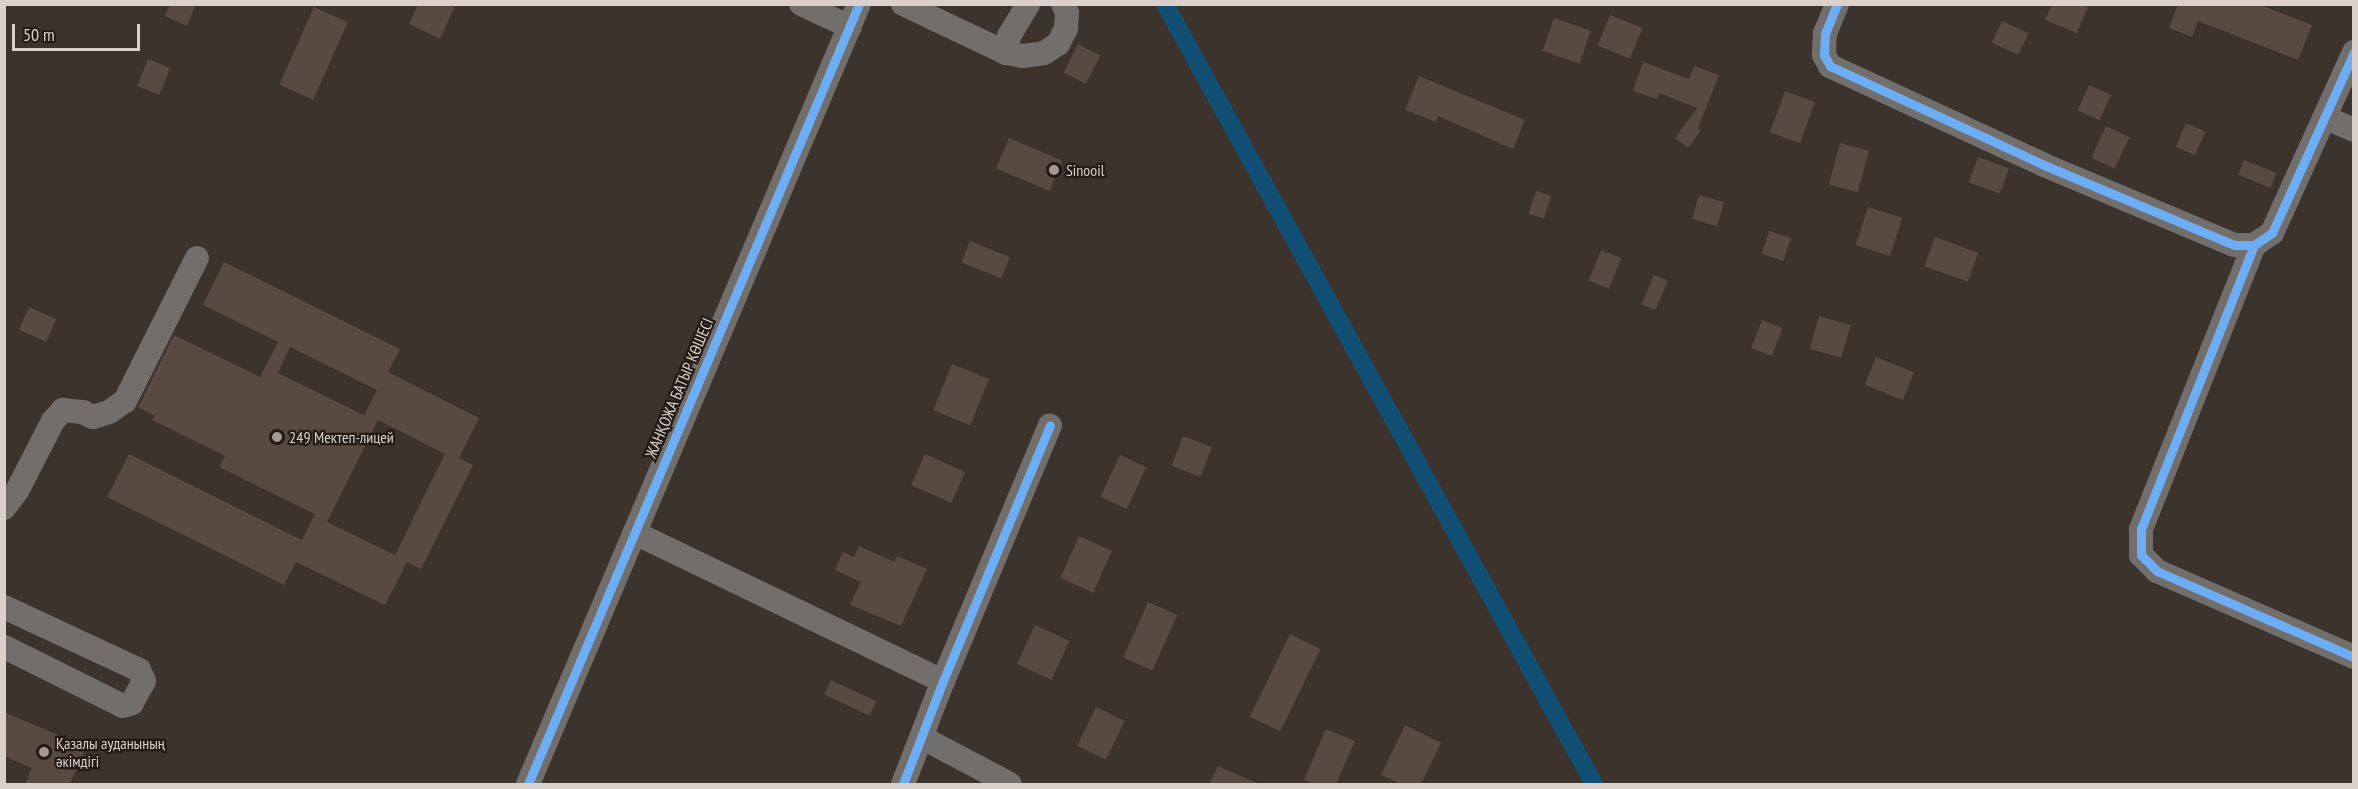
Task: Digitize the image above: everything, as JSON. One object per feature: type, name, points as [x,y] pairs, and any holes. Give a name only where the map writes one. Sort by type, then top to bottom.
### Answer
[{"type":"street","points":[[801,4],[850,27]]},
{"type":"street","name":"ЖАНҚОЖА БАТЫР КӨШЕСІ","points":[[528,784],[859,4]]},
{"type":"street","points":[[903,4],[1006,53],[1023,56],[1044,53],[1058,44],[1066,28],[1067,13],[1063,4]]},
{"type":"street","points":[[1006,53],[1009,36],[1028,4]]},
{"type":"street","points":[[1836,4],[1826,33],[1824,55],[1830,66],[2044,165],[2234,245],[2253,245],[2272,233],[2354,52]]},
{"type":"street","points":[[2326,118],[2354,130]]},
{"type":"street","points":[[2253,245],[2141,529],[2141,555],[2157,571],[2354,657]]},
{"type":"street","points":[[4,508],[17,491],[53,421],[63,410],[71,409],[93,417],[109,412],[125,401],[197,258]]},
{"type":"street","points":[[903,784],[923,738],[943,681],[1050,425]]},
{"type":"street","points":[[634,532],[943,681]]},
{"type":"street","points":[[4,622],[4,609],[139,670],[144,681],[132,704],[123,706],[4,647]]},
{"type":"street","points":[[923,738],[1010,784]]},
{"type":"building","points":[[170,4],[196,4],[187,26],[165,16]]},
{"type":"building","points":[[418,4],[456,4],[440,39],[409,24]]},
{"type":"building","points":[[2052,4],[2089,4],[2077,33],[2045,20]]},
{"type":"building","points":[[2178,4],[2258,4],[2312,25],[2298,60],[2198,21],[2192,37],[2169,28]]},
{"type":"building","points":[[314,7],[348,22],[313,100],[279,85]]},
{"type":"building","points":[[1610,15],[1642,28],[1630,59],[1598,46]]},
{"type":"building","points":[[1554,18],[1591,31],[1579,64],[1543,51]]},
{"type":"building","points":[[2002,21],[2028,33],[2018,55],[1992,43]]},
{"type":"building","points":[[1078,44],[1100,55],[1086,84],[1063,73]]},
{"type":"building","points":[[148,59],[170,68],[159,95],[137,86]]},
{"type":"building","points":[[1643,62],[1689,79],[1694,66],[1719,75],[1698,128],[1701,130],[1688,148],[1675,138],[1697,108],[1659,93],[1657,99],[1633,91]]},
{"type":"building","points":[[1419,76],[1525,120],[1513,149],[1438,116],[1436,122],[1405,110]]},
{"type":"building","points":[[2089,85],[2111,95],[2100,120],[2078,111]]},
{"type":"building","points":[[1785,91],[1815,102],[1800,143],[1770,132]]},
{"type":"building","points":[[2186,123],[2205,131],[2195,155],[2176,147]]},
{"type":"building","points":[[2106,126],[2130,137],[2115,169],[2091,158]]},
{"type":"building","points":[[1009,138],[1062,161],[1049,191],[996,168]]},
{"type":"building","points":[[1840,143],[1869,151],[1858,192],[1829,185]]},
{"type":"building","points":[[1978,157],[2009,168],[2000,194],[1969,182]]},
{"type":"building","points":[[2244,160],[2276,173],[2270,188],[2238,175]]},
{"type":"building","points":[[1536,191],[1551,196],[1544,219],[1529,214]]},
{"type":"building","points":[[1699,195],[1724,202],[1717,226],[1692,219]]},
{"type":"building","points":[[1868,207],[1902,218],[1890,256],[1856,245]]},
{"type":"building","points":[[1769,231],[1791,238],[1783,261],[1762,254]]},
{"type":"building","points":[[1935,237],[1978,253],[1968,282],[1924,266]]},
{"type":"building","points":[[970,241],[1010,257],[1001,278],[961,262]]},
{"type":"building","points":[[1601,250],[1621,258],[1609,289],[1589,281]]},
{"type":"building","name":"249 Мектеп-лицей","points":[[224,262],[400,349],[388,372],[479,418],[459,458],[473,465],[421,569],[407,562],[385,605],[296,562],[284,585],[107,497],[129,454],[302,540],[315,514],[219,467],[225,456],[152,420],[155,416],[138,407],[174,335],[260,377],[278,342],[203,305]],"holes":[[[290,347],[377,390],[364,415],[278,373]],[[378,420],[445,454],[395,555],[327,522]]]},
{"type":"building","points":[[1654,275],[1668,281],[1655,310],[1641,304]]},
{"type":"building","points":[[29,307],[56,319],[46,342],[19,330]]},
{"type":"building","points":[[1819,316],[1851,325],[1841,358],[1810,349]]},
{"type":"building","points":[[1762,320],[1783,328],[1772,356],[1751,348]]},
{"type":"building","points":[[1876,357],[1914,372],[1903,400],[1865,385]]},
{"type":"building","points":[[952,364],[989,379],[970,425],[933,410]]},
{"type":"building","points":[[1183,436],[1212,447],[1200,477],[1172,466]]},
{"type":"building","points":[[925,454],[965,472],[951,503],[911,485]]},
{"type":"building","points":[[1120,455],[1146,467],[1127,509],[1101,497]]},
{"type":"building","points":[[1079,536],[1112,551],[1093,593],[1060,578]]},
{"type":"building","points":[[859,546],[894,562],[897,556],[927,569],[901,626],[850,605],[861,582],[835,570],[843,552],[854,557]]},
{"type":"building","points":[[1148,602],[1177,615],[1152,671],[1123,658]]},
{"type":"building","points":[[1035,625],[1069,641],[1051,680],[1017,664]]},
{"type":"building","points":[[1290,634],[1321,649],[1280,732],[1250,717]]},
{"type":"building","points":[[831,680],[876,701],[870,716],[824,695]]},
{"type":"building","points":[[1096,707],[1125,721],[1106,760],[1077,746]]},
{"type":"building","name":"Қазалы ауданының әкімдігі","points":[[4,712],[86,747],[70,784],[25,784],[32,768],[4,756]]},
{"type":"building","points":[[1405,725],[1441,743],[1421,784],[1401,784],[1381,775]]},
{"type":"building","points":[[1326,729],[1355,741],[1336,784],[1314,784],[1304,780]]},
{"type":"building","points":[[1218,766],[1259,784],[1209,784]]},
{"type":"waterway","points":[[1165,4],[1594,784]]},
{"type":"cycle path","points":[[528,784],[859,4]]},
{"type":"cycle path","points":[[1837,4],[1825,33],[1824,55],[1830,66],[2044,165],[2234,245],[2254,245],[2272,233],[2354,52]]},
{"type":"cycle path","points":[[2254,245],[2141,529],[2141,555],[2157,571],[2354,657]]},
{"type":"cycle path","points":[[903,784],[943,681],[1050,425]]},
{"type":"place","name":"Sinooil","points":[[1054,170]]},
{"type":"place","name":"249 Мектеп-лицей","points":[[277,437]]},
{"type":"place","name":"Қазалы ауданының әкімдігі","points":[[44,752]]}]
